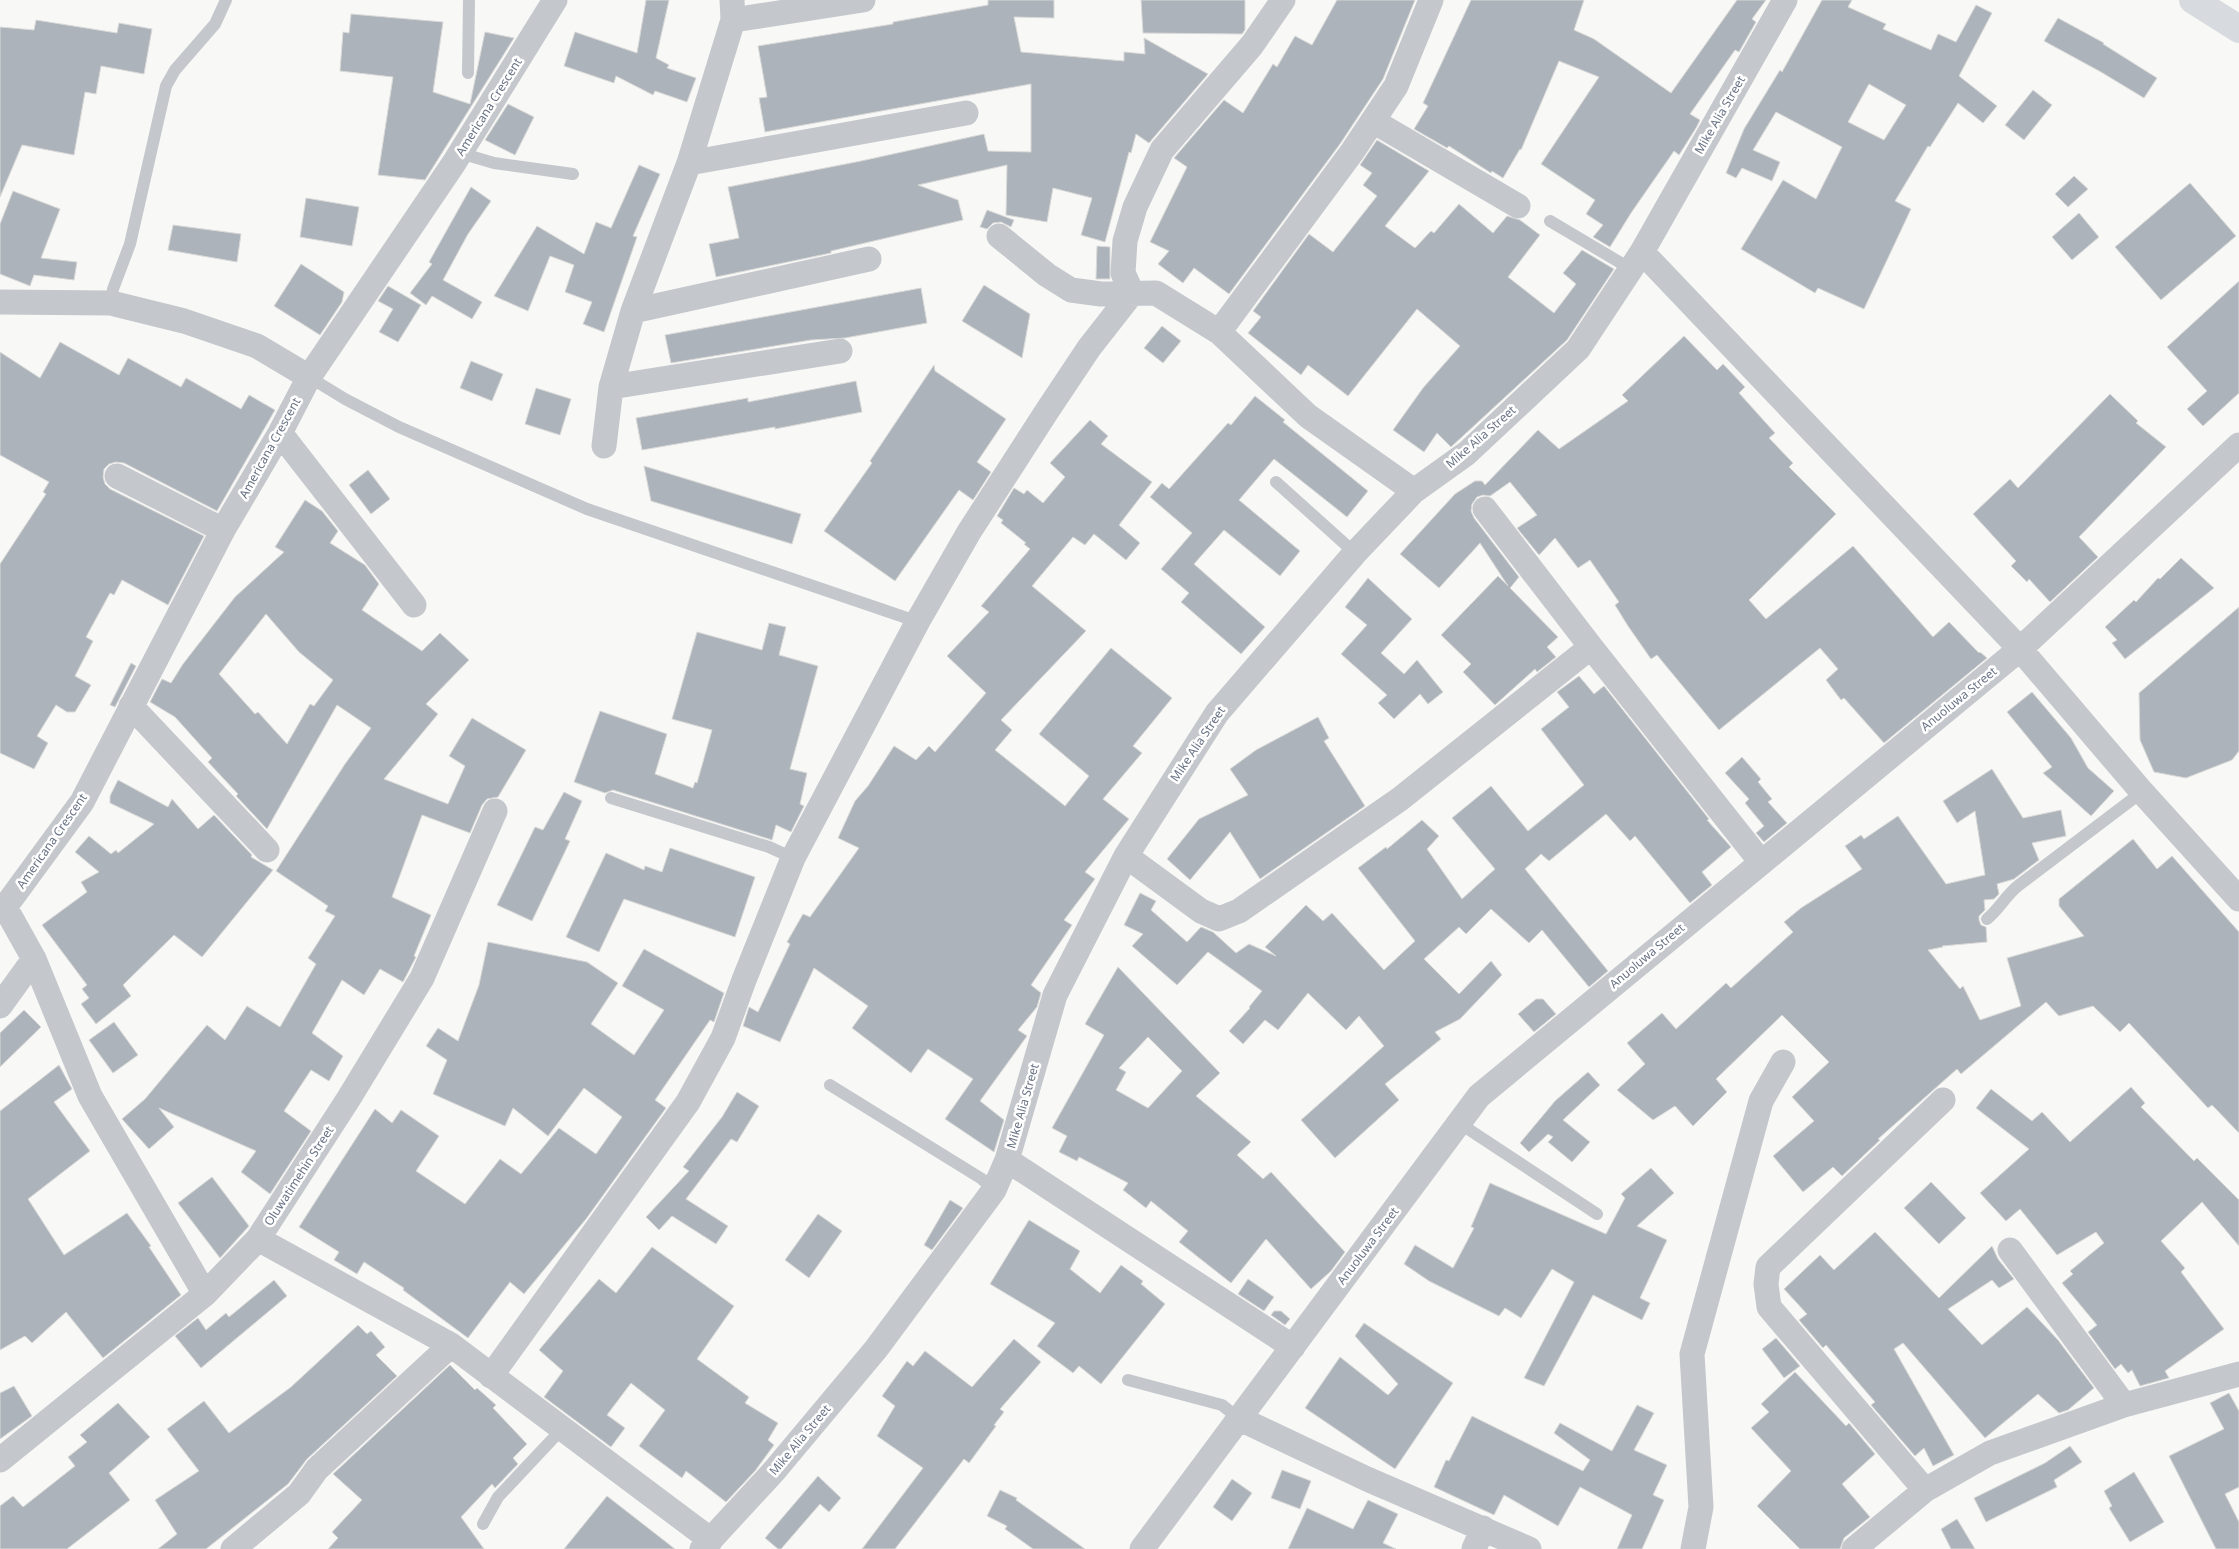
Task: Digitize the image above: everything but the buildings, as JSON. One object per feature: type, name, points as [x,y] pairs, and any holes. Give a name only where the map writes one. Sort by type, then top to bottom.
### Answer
[{"type":"highway","points":[[2193,0],[2239,29]]},
{"type":"street","name":"Americana Crescent","points":[[2,907],[82,802],[223,530],[280,432],[309,377],[460,153],[555,0]]},
{"type":"street","points":[[604,446],[611,387],[633,311],[689,163],[733,10],[863,0]]},
{"type":"street","points":[[1132,293],[1123,274],[1125,241],[1135,207],[1162,150],[1252,45],[1283,0]]},
{"type":"street","points":[[1219,332],[1352,152],[1396,86],[1431,0]]},
{"type":"street","name":"Mike Alia Street","points":[[706,1545],[774,1471],[876,1349],[994,1190],[1007,1160],[1055,995],[1126,856],[1217,713],[1355,553],[1414,491],[1467,453],[1578,349],[1636,260],[1785,0]]},
{"type":"street","points":[[689,163],[966,113]]},
{"type":"street","points":[[1373,122],[1518,206]]},
{"type":"street","points":[[999,236],[1046,275],[1072,290],[1102,294],[1156,293],[1219,332],[1308,416],[1414,491]]},
{"type":"street","points":[[633,311],[869,259]]},
{"type":"street","points":[[1636,260],[2020,649],[2142,792],[2239,898]]},
{"type":"street","points":[[491,1376],[688,1102],[723,1038],[793,858],[920,619],[969,532],[1046,412],[1089,348],[1132,293]]},
{"type":"street","points":[[0,302],[111,303],[184,321],[257,346],[309,377]]},
{"type":"street","points":[[611,387],[840,351]]},
{"type":"street","points":[[280,432],[414,605]]},
{"type":"street","name":"Anuoluwa Street","points":[[1142,1549],[1479,1096],[2020,649],[2239,445]]},
{"type":"street","points":[[117,476],[223,530]]},
{"type":"street","points":[[1485,509],[1760,862]]},
{"type":"street","points":[[1126,856],[1201,911],[1219,919],[1239,911],[1400,799],[1591,647]]},
{"type":"street","points":[[131,706],[267,850]]},
{"type":"street","name":"Oluwatimehin Street","points":[[0,1460],[205,1294],[258,1239],[349,1098],[422,978],[495,811]]},
{"type":"street","points":[[2,907],[34,959],[90,1096],[205,1294]]},
{"type":"street","points":[[0,1006],[34,959]]},
{"type":"street","points":[[1693,1549],[1701,1507],[1692,1354],[1760,1101],[1783,1062]]},
{"type":"street","points":[[1925,1490],[1769,1307],[1766,1284],[1768,1267],[1943,1100]]},
{"type":"street","points":[[1007,1160],[1293,1347]]},
{"type":"street","points":[[258,1239],[451,1345],[562,1429],[706,1545]]},
{"type":"street","points":[[2010,1250],[2124,1405]]},
{"type":"street","points":[[232,1549],[299,1494],[316,1469],[451,1345]]},
{"type":"street","points":[[1854,1549],[1925,1490],[1990,1453],[2124,1405],[2239,1374]]},
{"type":"street","points":[[1238,1418],[1367,1479],[1478,1538],[1529,1549]]},
{"type":"lane","points":[[111,303],[130,244],[166,86],[175,70],[215,24],[226,0]]},
{"type":"lane","points":[[468,74],[469,0]]},
{"type":"lane","points":[[460,153],[494,163],[573,174]]},
{"type":"lane","points":[[1550,221],[1636,260]]},
{"type":"lane","points":[[309,377],[345,399],[399,427],[587,508],[898,614],[920,619]]},
{"type":"lane","points":[[1276,482],[1355,553]]},
{"type":"lane","points":[[1987,919],[1999,909],[2007,894],[2142,792]]},
{"type":"lane","points":[[611,798],[769,847],[793,858]]},
{"type":"lane","points":[[830,1085],[982,1179],[994,1190]]},
{"type":"lane","points":[[1459,1123],[1597,1214]]},
{"type":"lane","points":[[1128,1380],[1222,1406],[1238,1418]]},
{"type":"lane","points":[[483,1524],[498,1498],[562,1429]]}]
